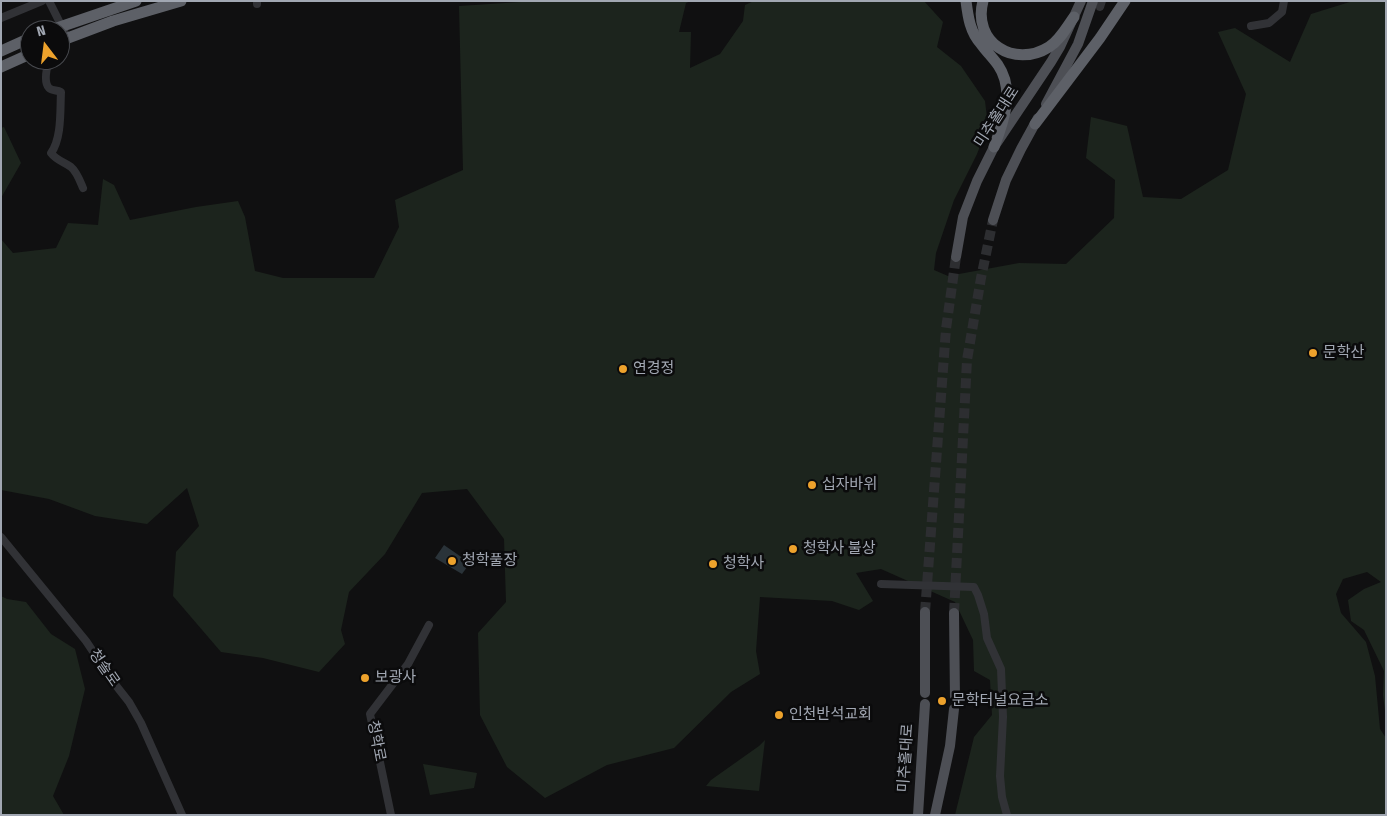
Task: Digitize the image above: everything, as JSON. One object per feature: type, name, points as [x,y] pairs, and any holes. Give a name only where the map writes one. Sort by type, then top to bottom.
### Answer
[{"type":"highway","points":[[70,23],[136,1]]},
{"type":"highway","points":[[70,36],[113,21],[181,1]]},
{"type":"highway","points":[[966,1],[973,32],[998,65],[1006,83],[1006,111],[994,146]]},
{"type":"highway","points":[[983,1],[982,18],[988,38],[999,49],[1014,54],[1030,54],[1048,48],[1058,40],[1074,17]]},
{"type":"highway","points":[[1035,124],[1100,38],[1125,1]]},
{"type":"highway","points":[[1,51],[20,42]]},
{"type":"highway","points":[[1,67],[20,58]]},
{"type":"main road","name":"미추홀대로","points":[[956,257],[963,217],[977,181],[994,146],[1051,62],[1081,1]]},
{"type":"main road","points":[[993,220],[1006,180],[1021,149],[1098,3]]},
{"type":"main road","name":"미추홀대로","points":[[918,815],[925,698],[925,612]]},
{"type":"main road","points":[[936,815],[950,746],[954,704],[954,614]]},
{"type":"street","points":[[18,1],[19,10]]},
{"type":"street","points":[[1,18],[42,1]]},
{"type":"street","points":[[50,1],[59,20]]},
{"type":"street","points":[[1251,26],[1269,23],[1282,12],[1284,1]]},
{"type":"street","points":[[48,70],[46,83],[48,87],[60,92],[60,122],[51,153],[60,162],[72,168],[83,188]]},
{"type":"street","name":"청솔로","points":[[1,537],[86,641],[129,702],[141,723],[182,815]]},
{"type":"street","points":[[881,584],[974,586],[984,614],[987,638],[1001,669],[1003,717],[1000,776],[1006,815]]},
{"type":"street","name":"청학로","points":[[391,815],[370,714],[408,664],[429,625]]},
{"type":"shaded area","points":[[536,1],[691,1],[686,3],[679,32],[691,32],[690,68],[720,54],[743,21],[745,5],[754,1],[924,1],[943,22],[937,47],[961,66],[985,101],[988,126],[977,154],[954,200],[936,253],[934,270],[948,276],[1019,263],[1066,264],[1114,218],[1115,180],[1086,158],[1091,117],[1127,126],[1143,197],[1181,199],[1228,170],[1246,94],[1218,32],[1235,28],[1290,62],[1311,14],[1353,1],[1386,1],[1386,719],[1383,695],[1384,671],[1364,630],[1351,621],[1348,600],[1364,589],[1381,582],[1367,572],[1343,579],[1336,594],[1341,613],[1366,642],[1375,676],[1380,729],[1386,738],[1386,815],[955,815],[974,737],[992,715],[990,680],[974,671],[973,640],[955,602],[881,569],[856,573],[873,601],[859,610],[832,601],[760,597],[756,651],[760,674],[731,692],[674,748],[607,765],[545,798],[507,767],[480,715],[478,633],[506,602],[504,539],[467,489],[422,493],[385,554],[349,592],[341,630],[345,644],[319,672],[263,658],[221,652],[173,596],[176,552],[199,526],[187,488],[147,524],[95,516],[49,499],[1,490],[1,239],[13,253],[56,248],[68,223],[98,225],[103,179],[114,185],[130,220],[238,201],[245,217],[255,271],[283,278],[374,278],[399,227],[395,200],[463,170],[459,6]]},
{"type":"shaded area","points":[[4,127],[21,163],[1,198],[1,128]]},
{"type":"shaded area","points":[[444,545],[470,563],[462,574],[435,558]]},
{"type":"shaded area","points":[[1,596],[7,599],[26,602],[51,634],[75,649],[85,689],[69,756],[53,796],[64,815],[1,815]]},
{"type":"shaded area","points":[[765,740],[759,791],[706,786],[711,780]]},
{"type":"shaded area","points":[[423,764],[477,773],[474,788],[430,795]]},
{"type":"tunnel","points":[[954,613],[967,360],[993,220]]},
{"type":"tunnel","points":[[925,612],[946,329],[956,257]]},
{"type":"place","name":"문학산","points":[[1313,353]]},
{"type":"place","name":"연경정","points":[[623,369]]},
{"type":"place","name":"십자바위","points":[[812,485]]},
{"type":"place","name":"청학사 불상","points":[[793,549]]},
{"type":"place","name":"청학풀장","points":[[452,561]]},
{"type":"place","name":"청학사","points":[[713,564]]},
{"type":"place","name":"보광사","points":[[365,678]]},
{"type":"place","name":"문학터널요금소","points":[[942,701]]},
{"type":"place","name":"인천반석교회","points":[[779,715]]}]
